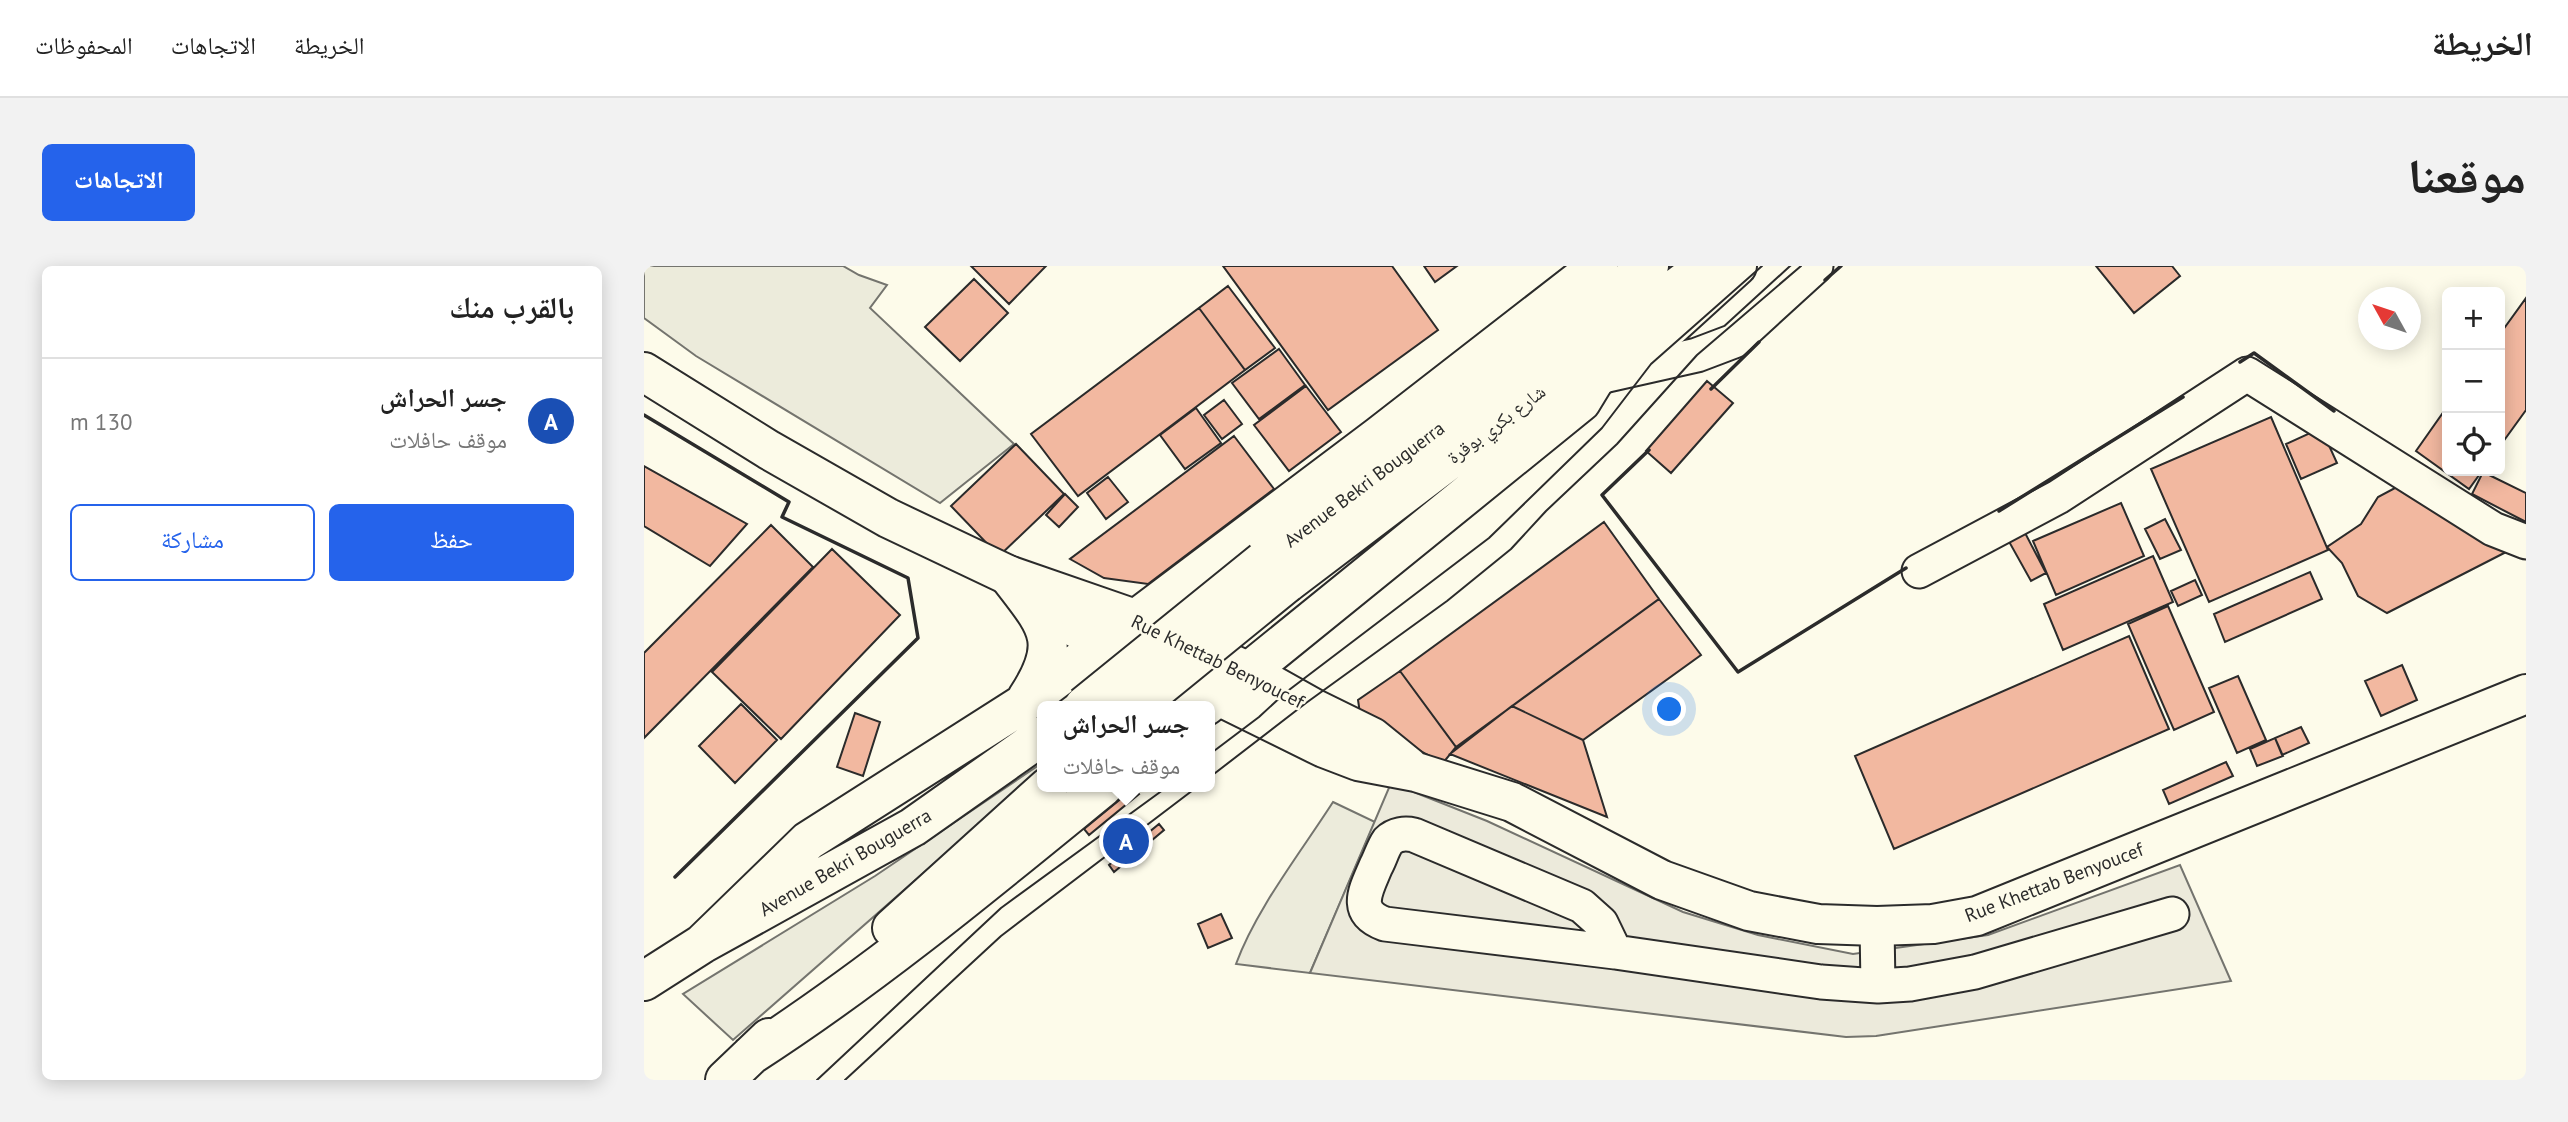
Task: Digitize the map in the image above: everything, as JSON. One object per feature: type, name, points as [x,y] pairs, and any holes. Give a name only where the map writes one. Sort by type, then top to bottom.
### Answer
[{"type":"main road","points":[[702,944],[808,841],[1023,704],[1379,436],[1598,266]]},
{"type":"main road","name":"Avenue Bekri Bouguerra","points":[[1091,701],[1275,572],[1648,266]]},
{"type":"main road","name":"شارع بكري بوقرة","points":[[1275,572],[1704,266]]},
{"type":"main road","points":[[1199,699],[1249,673],[1581,402],[1595,379],[1670,327],[1737,266]]},
{"type":"main road","name":"Rue Khettab Benyoucef","points":[[644,372],[769,450],[888,518],[1008,575],[1135,619],[1249,673],[1372,737],[1416,772]]},
{"type":"main road","name":"Avenue Bekri Bouguerra","points":[[1141,701],[1275,572]]},
{"type":"main road","points":[[1008,575],[1042,621],[1049,645],[1041,676],[1023,704]]},
{"type":"main road","name":"Rue Khettab Benyoucef","points":[[1008,575],[1035,601],[1199,699]]},
{"type":"main road","points":[[1135,619],[1144,632],[1199,663],[1204,671],[1199,699]]},
{"type":"main road","name":"Rue Khettab Benyoucef","points":[[1215,705],[1358,761],[1416,772],[1512,802],[1662,880],[1749,911],[1818,924],[1877,926],[1933,924],[1977,916],[2526,694]]},
{"type":"main road","name":"Avenue Bekri Bouguerra","points":[[644,981],[702,944],[913,827],[1037,740]]},
{"type":"main road","points":[[738,1068],[1042,792]]},
{"type":"main road","points":[[1013,861],[1037,828],[1077,792]]},
{"type":"main road","points":[[738,1068],[864,978],[1097,792]]},
{"type":"street","points":[[1595,379],[1697,355],[1734,341],[1816,266]]},
{"type":"street","points":[[1919,572],[2059,497],[2248,374],[2493,529],[2526,542]]},
{"type":"street","points":[[1615,952],[1601,923],[1582,905],[1414,835],[1396,836],[1387,842],[1363,895],[1363,902],[1370,915],[1385,924],[1615,952],[1821,982],[1878,986],[1910,984],[1975,972],[2172,914]]},
{"type":"street","points":[[1877,926],[1878,986]]},
{"type":"shaded area","points":[[644,266],[843,266],[887,285],[870,308],[1014,444],[940,503],[696,356],[644,318]]},
{"type":"shaded area","points":[[1037,766],[1037,773],[733,1040],[683,994],[875,876]]},
{"type":"shaded area","points":[[1391,783],[1487,821],[1683,912],[1758,935],[1853,954],[1988,935],[2180,865],[2231,981],[1876,1036],[1846,1037],[1310,973]]},
{"type":"shaded area","points":[[1333,802],[1375,822],[1310,973],[1236,964],[1267,902]]},
{"type":"building","points":[[971,266],[1046,266],[1009,304]]},
{"type":"building","points":[[1223,266],[1392,266],[1438,330],[1328,410]]},
{"type":"building","points":[[1424,266],[1457,266],[1435,282]]},
{"type":"building","points":[[2096,266],[2172,266],[2180,276],[2134,313]]},
{"type":"building","points":[[974,279],[1008,313],[960,361],[925,327]]},
{"type":"building","points":[[1228,286],[1275,348],[1245,370],[1199,308]]},
{"type":"building","points":[[2526,298],[2526,410],[2505,439],[2505,350],[2505,327]]},
{"type":"building","points":[[1199,308],[1245,370],[1078,496],[1031,434]]},
{"type":"building","points":[[1279,349],[1305,385],[1259,419],[1232,383]]},
{"type":"building","points":[[1707,381],[1733,403],[1671,473],[1646,451]]},
{"type":"building","points":[[1306,386],[1341,432],[1289,471],[1254,425]]},
{"type":"building","points":[[1224,400],[1242,424],[1222,439],[1204,415]]},
{"type":"building","points":[[1196,408],[1221,443],[1185,469],[1160,435]]},
{"type":"building","points":[[2442,414],[2442,470],[2416,451]]},
{"type":"building","points":[[2271,417],[2328,550],[2209,602],[2151,469]]},
{"type":"building","points":[[2321,428],[2337,463],[2301,479],[2286,444]]},
{"type":"building","points":[[1234,436],[1274,489],[1148,584],[1104,578],[1070,559]]},
{"type":"building","points":[[1016,444],[1064,494],[999,556],[951,506]]},
{"type":"building","points":[[644,466],[747,524],[710,566],[644,526]]},
{"type":"building","points":[[2451,476],[2478,476],[2469,489]]},
{"type":"building","points":[[2481,476],[2491,476],[2526,493],[2526,522],[2472,494]]},
{"type":"building","points":[[1108,477],[1128,502],[1106,519],[1087,493]]},
{"type":"building","points":[[2410,480],[2510,550],[2387,613],[2358,596],[2342,563],[2327,547],[2361,524],[2378,497]]},
{"type":"building","points":[[1065,494],[1078,507],[1059,527],[1046,515]]},
{"type":"building","points":[[2121,503],[2144,556],[2056,595],[2033,541]]},
{"type":"building","points":[[2165,519],[2181,550],[2160,559],[2145,529]]},
{"type":"building","points":[[1604,522],[1659,599],[1456,747],[1400,671]]},
{"type":"building","points":[[771,525],[813,567],[644,738],[644,653]]},
{"type":"building","points":[[2023,529],[2046,573],[2031,581],[2007,538]]},
{"type":"building","points":[[832,549],[900,615],[781,739],[712,672]]},
{"type":"building","points":[[2153,556],[2173,602],[2063,650],[2044,604]]},
{"type":"building","points":[[2310,572],[2322,599],[2225,642],[2214,614]]},
{"type":"building","points":[[2195,580],[2202,595],[2178,606],[2171,591]]},
{"type":"building","points":[[1659,599],[1701,655],[1583,740],[1512,706]]},
{"type":"building","points":[[2168,606],[2214,712],[2174,730],[2128,624]]},
{"type":"building","points":[[2129,636],[2169,729],[1894,849],[1855,756]]},
{"type":"building","points":[[2402,665],[2417,700],[2381,716],[2365,681]]},
{"type":"building","points":[[1400,671],[1456,747],[1443,763],[1361,720],[1358,700]]},
{"type":"building","points":[[2238,676],[2266,740],[2237,753],[2209,688]]},
{"type":"building","points":[[741,704],[777,740],[735,783],[699,746]]},
{"type":"building","points":[[1512,706],[1583,740],[1607,817],[1450,754]]},
{"type":"building","points":[[855,713],[880,722],[863,776],[837,767]]},
{"type":"building","points":[[2301,727],[2309,743],[2282,755],[2275,738]]},
{"type":"building","points":[[2275,738],[2283,756],[2257,766],[2250,749]]},
{"type":"building","points":[[2226,762],[2233,776],[2169,804],[2163,790]]},
{"type":"building","points":[[1129,792],[1139,794],[1089,835],[1084,829]]},
{"type":"building","points":[[1159,824],[1164,830],[1114,872],[1109,865]]},
{"type":"building","points":[[1221,914],[1232,938],[1208,948],[1198,924]]},
{"type":"tram line","points":[[1215,750],[1259,717],[1285,693],[1489,538],[1602,428],[1651,364],[1762,266]]},
{"type":"tram line","points":[[1215,773],[1306,703],[1447,601],[1511,549],[1546,511],[1617,444],[1697,355],[1801,266]]},
{"type":"tram line","points":[[817,1080],[1001,908],[1160,792]]},
{"type":"tram line","points":[[845,1080],[1001,936],[1190,792]]},
{"type":"wall","points":[[1825,280],[1841,266]]},
{"type":"wall","points":[[1711,389],[1759,342]]},
{"type":"wall","points":[[2240,362],[2254,353],[2334,411]]},
{"type":"wall","points":[[1999,511],[2183,397]]},
{"type":"wall","points":[[644,415],[789,502],[782,517],[908,578],[918,638],[675,877]]},
{"type":"wall","points":[[1649,450],[1602,495],[1738,672],[1906,568]]},
{"type":"place","name":"جسر الحراش","points":[[1126,841]]}]
